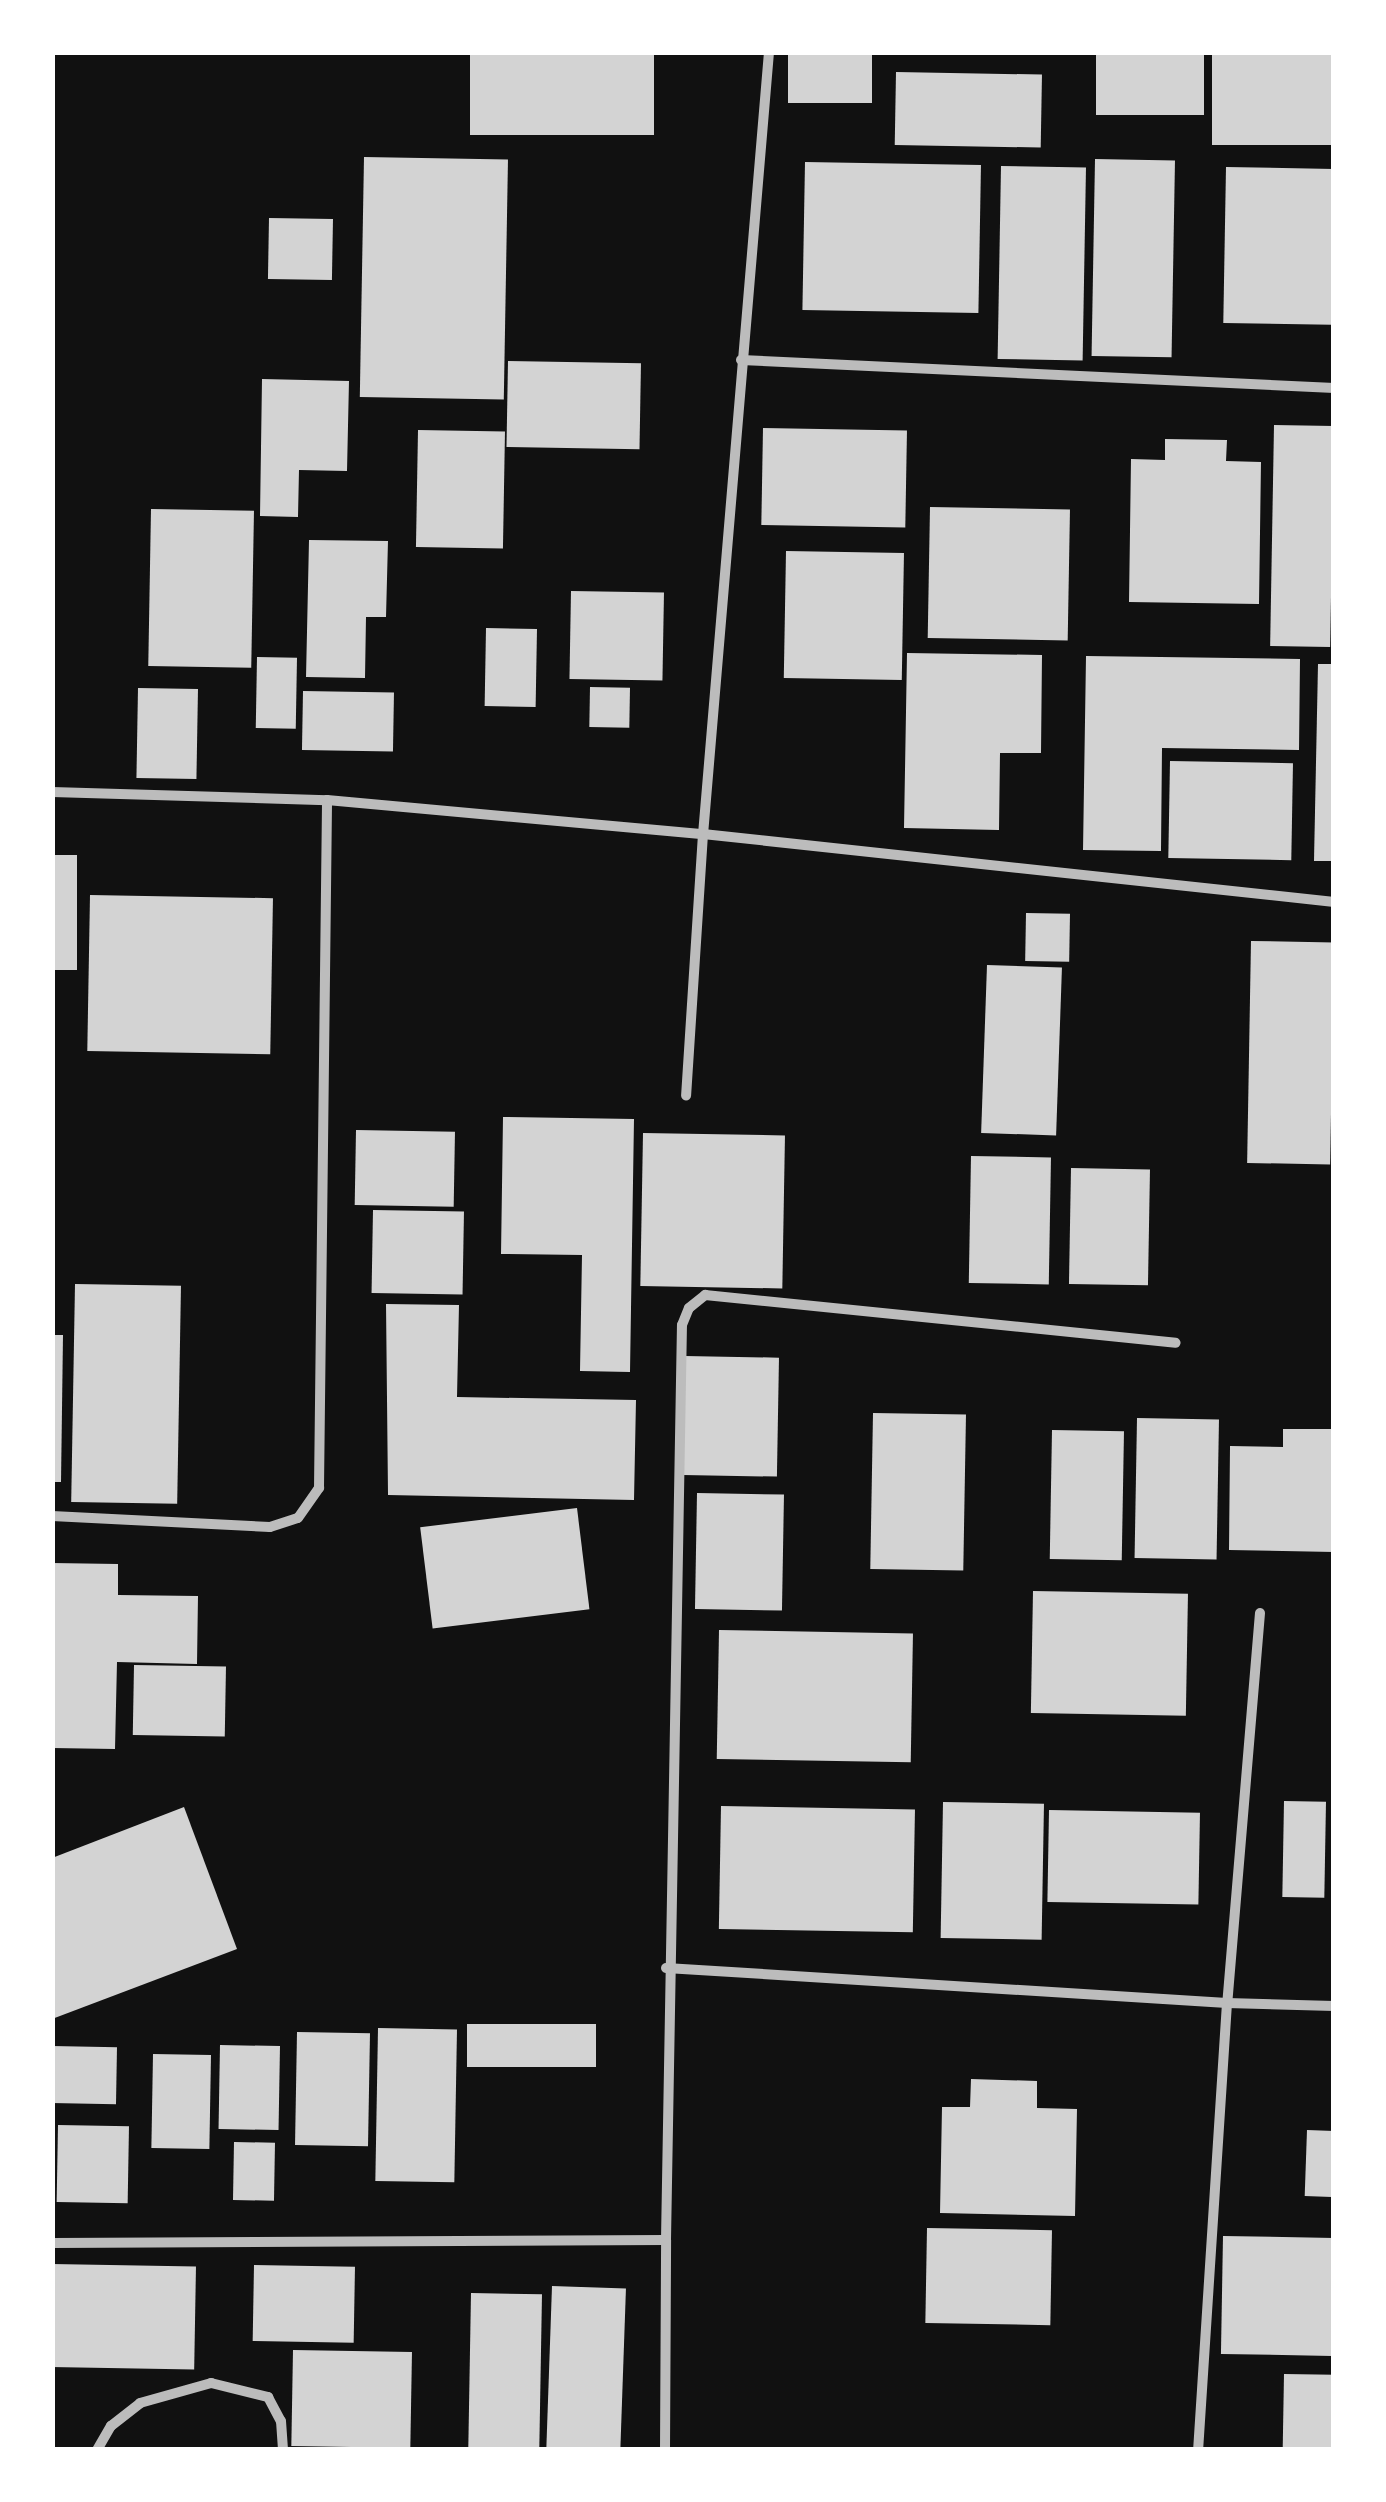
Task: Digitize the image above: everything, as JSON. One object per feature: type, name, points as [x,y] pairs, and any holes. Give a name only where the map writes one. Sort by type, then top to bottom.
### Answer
[{"type":"street","points":[[686,1095],[741,360],[769,52]]},
{"type":"street","points":[[741,360],[1334,388]]},
{"type":"street","points":[[52,792],[327,800],[704,834],[1334,902]]},
{"type":"street","points":[[52,1516],[270,1527],[298,1518],[319,1488],[327,800]]},
{"type":"street","points":[[665,2450],[666,1968],[682,1325],[688,1308],[705,1295],[1176,1343]]},
{"type":"street","points":[[1198,2450],[1228,2002],[1260,1613]]},
{"type":"street","points":[[666,1968],[1334,2006]]},
{"type":"street","points":[[52,2243],[666,2240]]},
{"type":"street","points":[[97,2450],[111,2426],[140,2403],[211,2383],[268,2397],[281,2422],[283,2450]]},
{"type":"building","points":[[470,52],[654,52],[654,135],[470,135]]},
{"type":"building","points":[[788,52],[872,52],[872,103],[788,103]]},
{"type":"building","points":[[1096,52],[1204,52],[1204,115],[1096,115]]},
{"type":"building","points":[[1212,52],[1334,52],[1334,145],[1212,145]]},
{"type":"building","points":[[896,72],[1042,75],[1041,148],[895,145]]},
{"type":"building","points":[[364,157],[508,160],[504,399],[360,397]]},
{"type":"building","points":[[1095,159],[1175,160],[1172,357],[1092,356]]},
{"type":"building","points":[[805,162],[981,165],[978,313],[802,310]]},
{"type":"building","points":[[1001,166],[1086,167],[1083,360],[998,359]]},
{"type":"building","points":[[1226,167],[1334,169],[1331,325],[1223,323]]},
{"type":"building","points":[[269,218],[333,219],[332,280],[268,279]]},
{"type":"building","points":[[508,361],[641,363],[639,449],[506,447]]},
{"type":"building","points":[[262,379],[349,381],[347,471],[299,470],[298,517],[260,516]]},
{"type":"building","points":[[1274,425],[1334,426],[1330,647],[1270,646]]},
{"type":"building","points":[[763,428],[907,431],[905,527],[761,525]]},
{"type":"building","points":[[418,430],[505,432],[503,549],[416,547]]},
{"type":"building","points":[[1165,439],[1227,440],[1226,461],[1261,462],[1259,604],[1129,602],[1131,459],[1165,460]]},
{"type":"building","points":[[930,507],[1070,509],[1068,640],[928,638]]},
{"type":"building","points":[[151,509],[254,511],[251,668],[148,666]]},
{"type":"building","points":[[309,540],[388,541],[386,617],[366,617],[365,678],[306,677]]},
{"type":"building","points":[[786,551],[904,553],[902,680],[784,678]]},
{"type":"building","points":[[571,591],[664,593],[662,681],[569,679]]},
{"type":"building","points":[[486,628],[537,629],[536,707],[485,706]]},
{"type":"building","points":[[907,653],[1042,655],[1041,753],[1000,753],[999,830],[904,828]]},
{"type":"building","points":[[1086,656],[1300,659],[1299,750],[1162,748],[1161,851],[1083,850]]},
{"type":"building","points":[[257,657],[297,658],[296,729],[256,728]]},
{"type":"building","points":[[1318,664],[1334,664],[1334,861],[1314,861]]},
{"type":"building","points":[[590,687],[630,688],[629,728],[589,727]]},
{"type":"building","points":[[138,688],[198,689],[196,779],[136,778]]},
{"type":"building","points":[[303,691],[394,693],[393,752],[302,750]]},
{"type":"building","points":[[1170,761],[1293,763],[1291,860],[1168,858]]},
{"type":"building","points":[[52,855],[77,855],[77,970],[52,970]]},
{"type":"building","points":[[90,895],[273,898],[270,1054],[87,1051]]},
{"type":"building","points":[[1026,913],[1070,914],[1069,962],[1025,961]]},
{"type":"building","points":[[1251,941],[1334,942],[1330,1164],[1247,1163]]},
{"type":"building","points":[[987,965],[1062,968],[1056,1136],[981,1133]]},
{"type":"building","points":[[503,1117],[634,1119],[630,1372],[580,1371],[582,1255],[501,1254]]},
{"type":"building","points":[[356,1130],[455,1132],[454,1207],[355,1205]]},
{"type":"building","points":[[643,1133],[785,1135],[782,1288],[640,1286]]},
{"type":"building","points":[[971,1156],[1051,1157],[1049,1284],[969,1283]]},
{"type":"building","points":[[1071,1168],[1150,1169],[1148,1285],[1069,1284]]},
{"type":"building","points":[[373,1210],[464,1212],[463,1295],[372,1293]]},
{"type":"building","points":[[75,1284],[181,1286],[177,1504],[71,1502]]},
{"type":"building","points":[[386,1304],[459,1305],[457,1397],[636,1400],[634,1500],[388,1495]]},
{"type":"building","points":[[52,1335],[63,1335],[61,1482],[52,1482]]},
{"type":"building","points":[[685,1356],[779,1358],[777,1477],[683,1475]]},
{"type":"building","points":[[873,1413],[966,1415],[963,1571],[870,1569]]},
{"type":"building","points":[[1137,1418],[1219,1419],[1217,1559],[1135,1558]]},
{"type":"building","points":[[1283,1429],[1334,1429],[1334,1552],[1229,1550],[1230,1446],[1283,1447]]},
{"type":"building","points":[[1052,1430],[1124,1431],[1122,1560],[1050,1559]]},
{"type":"building","points":[[697,1493],[784,1495],[782,1611],[695,1609]]},
{"type":"building","points":[[577,1508],[589,1609],[433,1628],[420,1527]]},
{"type":"building","points":[[52,1563],[118,1564],[118,1595],[198,1596],[197,1664],[117,1662],[115,1749],[52,1748]]},
{"type":"building","points":[[1033,1591],[1188,1594],[1186,1716],[1031,1713]]},
{"type":"building","points":[[719,1630],[913,1633],[911,1762],[717,1759]]},
{"type":"building","points":[[134,1665],[226,1667],[225,1737],[133,1735]]},
{"type":"building","points":[[1284,1801],[1326,1802],[1324,1898],[1282,1897]]},
{"type":"building","points":[[943,1802],[1044,1804],[1042,1940],[941,1938]]},
{"type":"building","points":[[721,1806],[915,1809],[913,1932],[719,1929]]},
{"type":"building","points":[[184,1807],[237,1949],[52,2019],[52,1858]]},
{"type":"building","points":[[1049,1810],[1200,1813],[1198,1905],[1047,1902]]},
{"type":"building","points":[[467,2024],[596,2024],[596,2067],[467,2067]]},
{"type":"building","points":[[378,2028],[457,2029],[454,2182],[375,2181]]},
{"type":"building","points":[[297,2032],[370,2033],[368,2146],[295,2145]]},
{"type":"building","points":[[220,2045],[280,2046],[279,2130],[219,2129]]},
{"type":"building","points":[[52,2046],[117,2047],[116,2104],[52,2103]]},
{"type":"building","points":[[153,2054],[211,2055],[209,2149],[151,2148]]},
{"type":"building","points":[[971,2079],[1037,2081],[1037,2108],[1077,2109],[1075,2216],[940,2213],[942,2107],[970,2107]]},
{"type":"building","points":[[58,2125],[129,2126],[128,2203],[57,2202]]},
{"type":"building","points":[[1307,2130],[1334,2131],[1332,2197],[1305,2196]]},
{"type":"building","points":[[234,2142],[275,2143],[274,2201],[233,2200]]},
{"type":"building","points":[[927,2228],[1052,2230],[1050,2325],[925,2323]]},
{"type":"building","points":[[1223,2236],[1334,2238],[1332,2356],[1221,2354]]},
{"type":"building","points":[[52,2264],[196,2267],[194,2369],[52,2367]]},
{"type":"building","points":[[254,2265],[355,2267],[354,2343],[253,2341]]},
{"type":"building","points":[[552,2286],[626,2289],[620,2450],[546,2450]]},
{"type":"building","points":[[471,2293],[542,2294],[539,2450],[468,2450]]},
{"type":"building","points":[[293,2350],[412,2352],[410,2448],[291,2446]]},
{"type":"building","points":[[1284,2374],[1334,2375],[1333,2450],[1283,2450]]}]
